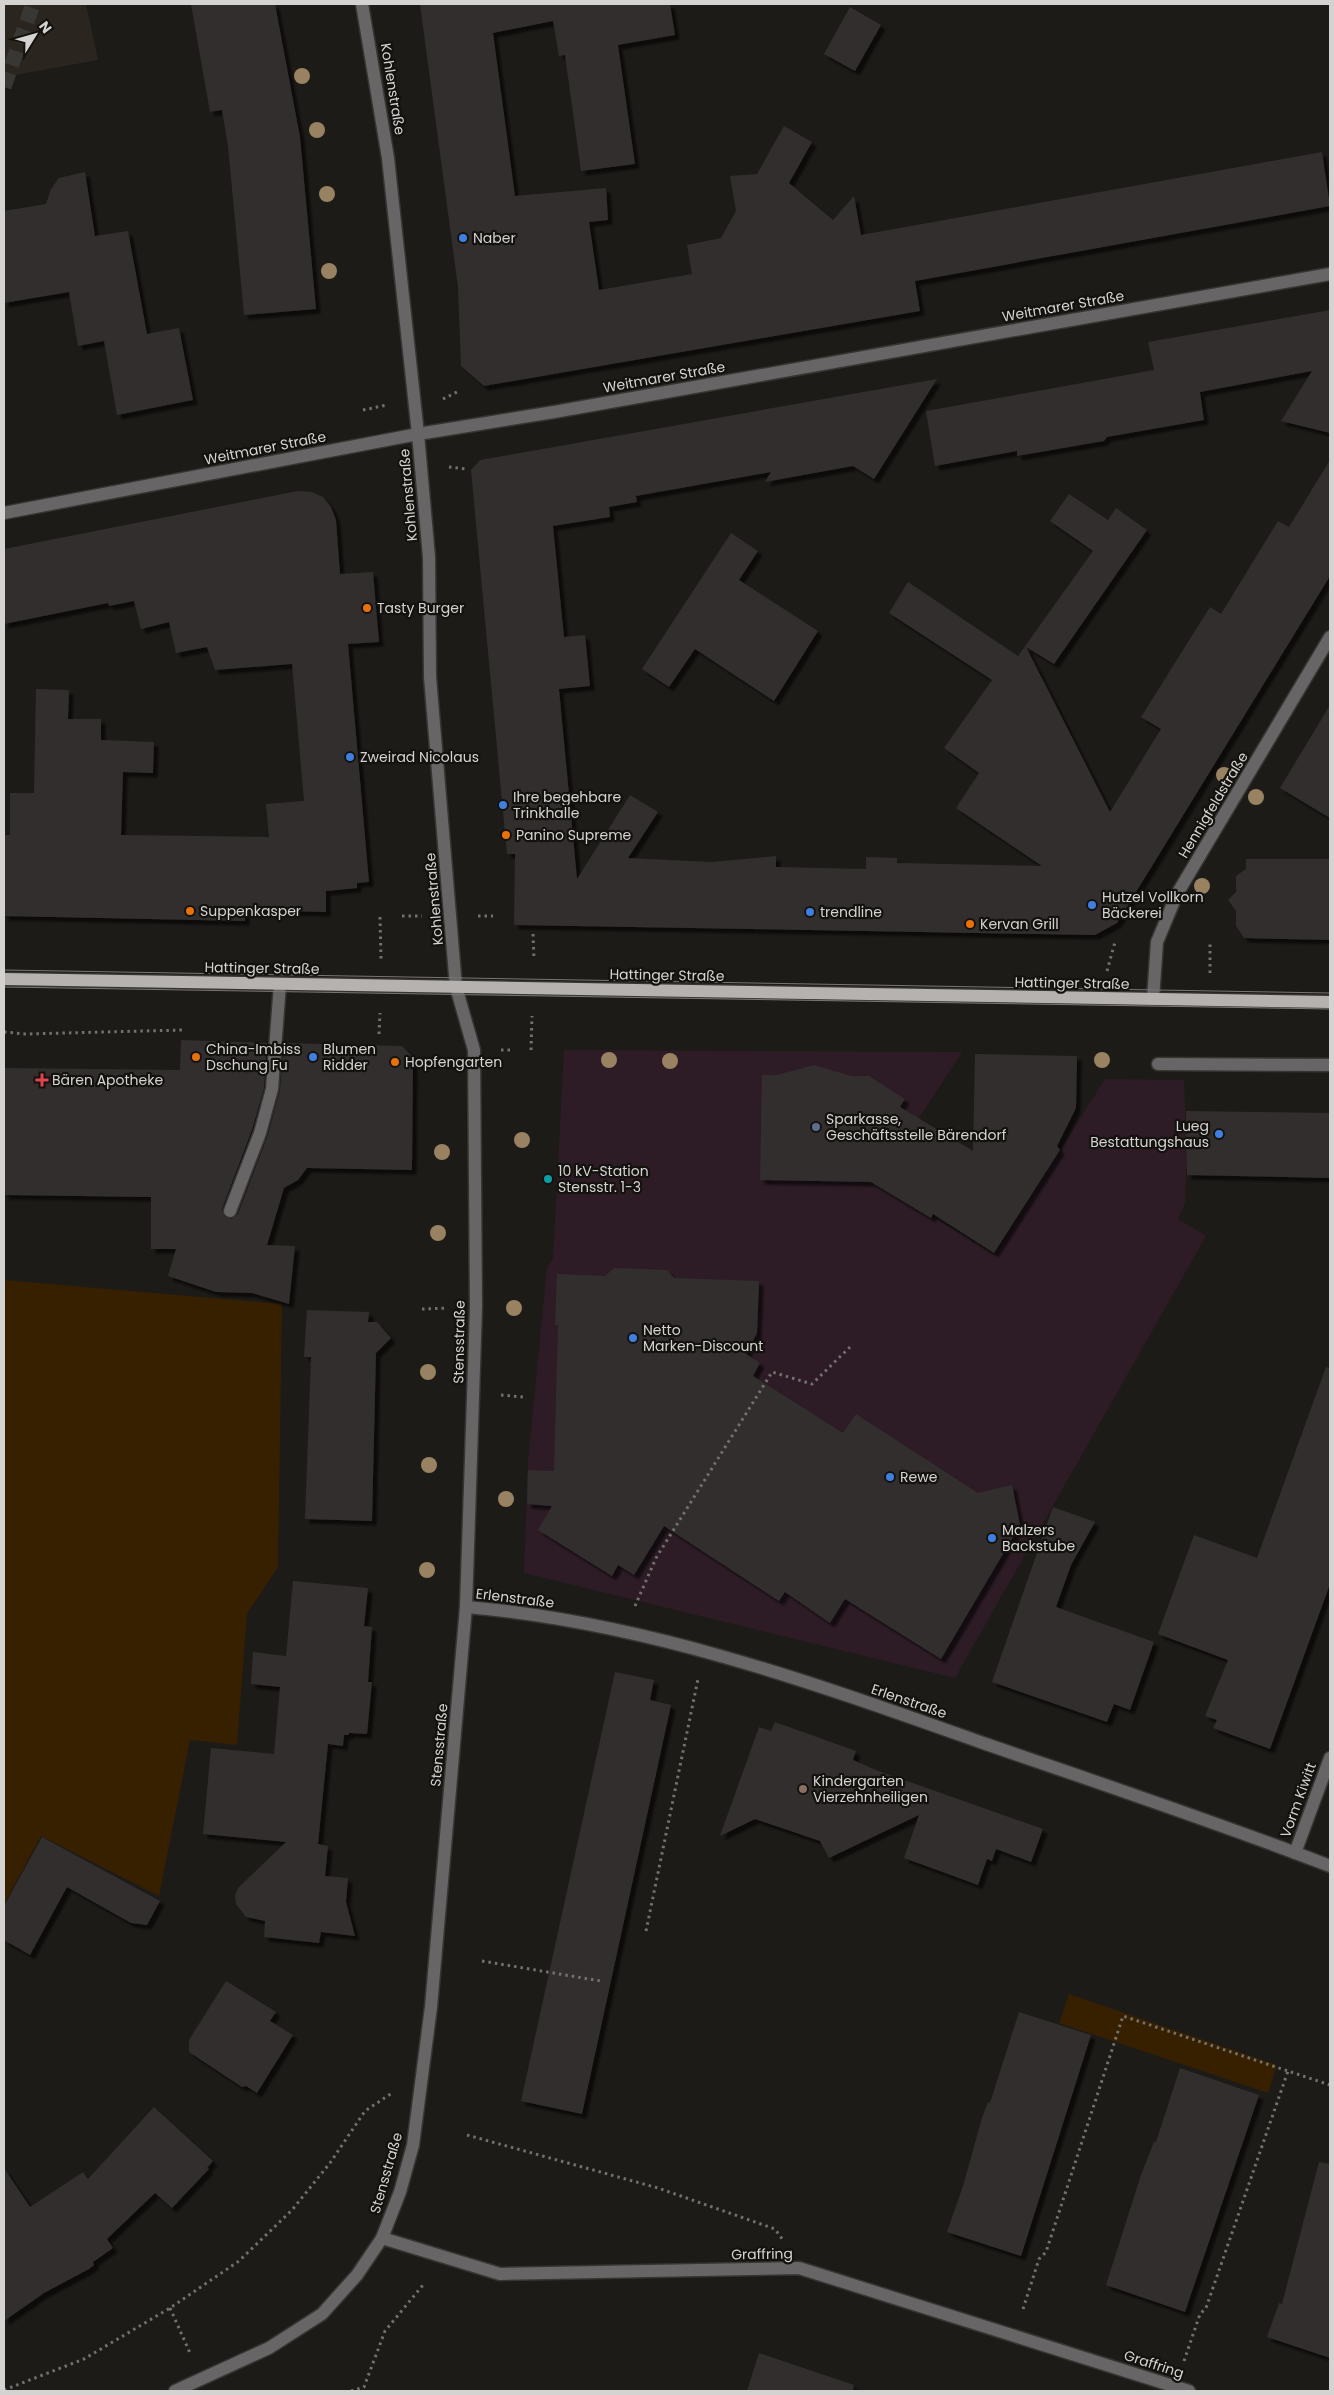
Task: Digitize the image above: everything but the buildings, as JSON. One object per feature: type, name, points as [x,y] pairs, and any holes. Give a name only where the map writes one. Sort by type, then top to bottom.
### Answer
[{"type":"main road","name":"Hattinger Straße","points":[[4,979],[1330,1002]]},
{"type":"street","name":"Kohlenstraße","points":[[362,4],[388,158],[418,434],[429,557],[430,676],[456,987]]},
{"type":"street","name":"Weitmarer Straße","points":[[4,513],[418,434],[564,410],[1330,274]]},
{"type":"street","name":"Hennigfeldstraße","points":[[1153,999],[1157,942],[1177,894],[1330,637]]},
{"type":"street","points":[[230,1211],[260,1133],[272,1089],[280,984]]},
{"type":"street","name":"Stensstraße","points":[[175,2391],[269,2348],[322,2314],[357,2275],[382,2238],[400,2192],[412,2145],[431,2006],[466,1607],[476,1307],[474,1050],[456,987]]},
{"type":"street","points":[[1158,1064],[1330,1065]]},
{"type":"street","name":"Erlenstraße","points":[[466,1607],[520,1611],[624,1630],[765,1667],[1330,1866]]},
{"type":"street","name":"Vorm Kiwitt","points":[[1295,1853],[1330,1758]]},
{"type":"street","name":"Graffring","points":[[382,2238],[500,2274],[799,2268],[1189,2391]]},
{"type":"path","points":[[445,398],[458,391]]},
{"type":"path","points":[[363,410],[373,407]]},
{"type":"path","points":[[450,467],[466,469]]},
{"type":"path","points":[[380,917],[381,939]]},
{"type":"path","points":[[534,934],[534,952]]},
{"type":"path","points":[[1111,954],[1115,942]]},
{"type":"path","points":[[1210,944],[1210,963]]},
{"type":"path","points":[[380,1017],[380,1034]]},
{"type":"path","points":[[531,1050],[532,1019]]},
{"type":"path","points":[[4,1032],[25,1034],[184,1030]]},
{"type":"path","points":[[422,1308],[439,1308]]},
{"type":"path","points":[[624,1630],[656,1558],[772,1372],[812,1384],[850,1347]]},
{"type":"path","points":[[646,1931],[704,1651]]},
{"type":"path","points":[[482,1961],[601,1981]]},
{"type":"path","points":[[1014,2335],[1039,2259],[1046,2252],[1123,2016],[1330,2085]]},
{"type":"path","points":[[1176,2387],[1200,2314],[1206,2308],[1288,2070]]},
{"type":"path","points":[[4,2390],[84,2359],[170,2308],[239,2261],[292,2210],[330,2163],[365,2110],[398,2089]]},
{"type":"path","points":[[466,2135],[658,2188],[776,2229],[799,2268]]},
{"type":"path","points":[[351,2391],[364,2387],[385,2331],[423,2285]]},
{"type":"path","points":[[170,2308],[192,2357]]},
{"type":"shaded area","points":[[4,4],[86,4],[98,60],[4,77]]},
{"type":"shaded area","points":[[564,1050],[962,1052],[877,1182],[994,1255],[1105,1079],[1184,1080],[1187,1152],[1185,1203],[1178,1219],[1206,1236],[955,1678],[524,1573],[528,1461],[547,1267],[553,1259]]},
{"type":"shaded area","points":[[4,1280],[282,1304],[278,1567],[247,1614],[237,1745],[190,1740],[159,1896],[41,1836],[4,1904]]},
{"type":"shaded area","points":[[1069,1994],[1277,2065],[1268,2093],[1059,2023]]},
{"type":"tunnel","points":[[4,87],[33,4]]},
{"type":"tram line","points":[[4,970],[1330,993]]},
{"type":"tram line","points":[[4,987],[1330,1009]]},
{"type":"place","name":"Naber","points":[[463,238]]},
{"type":"place","name":"Tasty Burger","points":[[367,608]]},
{"type":"place","name":"Zweirad Nicolaus","points":[[350,757]]},
{"type":"place","name":"Ihre begehbare Trinkhalle","points":[[503,805]]},
{"type":"place","name":"Panino Supreme","points":[[506,835]]},
{"type":"place","name":"Hutzel Vollkorn Bäckerei","points":[[1092,905]]},
{"type":"place","name":"Suppenkasper","points":[[190,911]]},
{"type":"place","name":"trendline","points":[[810,912]]},
{"type":"place","name":"Kervan Grill","points":[[970,924]]},
{"type":"place","name":"China-Imbiss Dschung Fu","points":[[196,1057]]},
{"type":"place","name":"Blumen Ridder","points":[[313,1057]]},
{"type":"place","name":"Hopfengarten","points":[[395,1062]]},
{"type":"place","name":"Bären Apotheke","points":[[42,1080]]},
{"type":"place","name":"Sparkasse, Geschäftsstelle Bärendorf","points":[[816,1127]]},
{"type":"place","name":"Lueg Bestattungshaus","points":[[1219,1134]]},
{"type":"place","name":"10 kV-Station Stensstr. 1-3","points":[[548,1179]]},
{"type":"place","name":"Netto Marken-Discount","points":[[633,1338]]},
{"type":"place","name":"Rewe","points":[[890,1477]]},
{"type":"place","name":"Malzers Backstube","points":[[992,1538]]},
{"type":"place","name":"Kindergarten Vierzehnheiligen","points":[[803,1789]]}]
